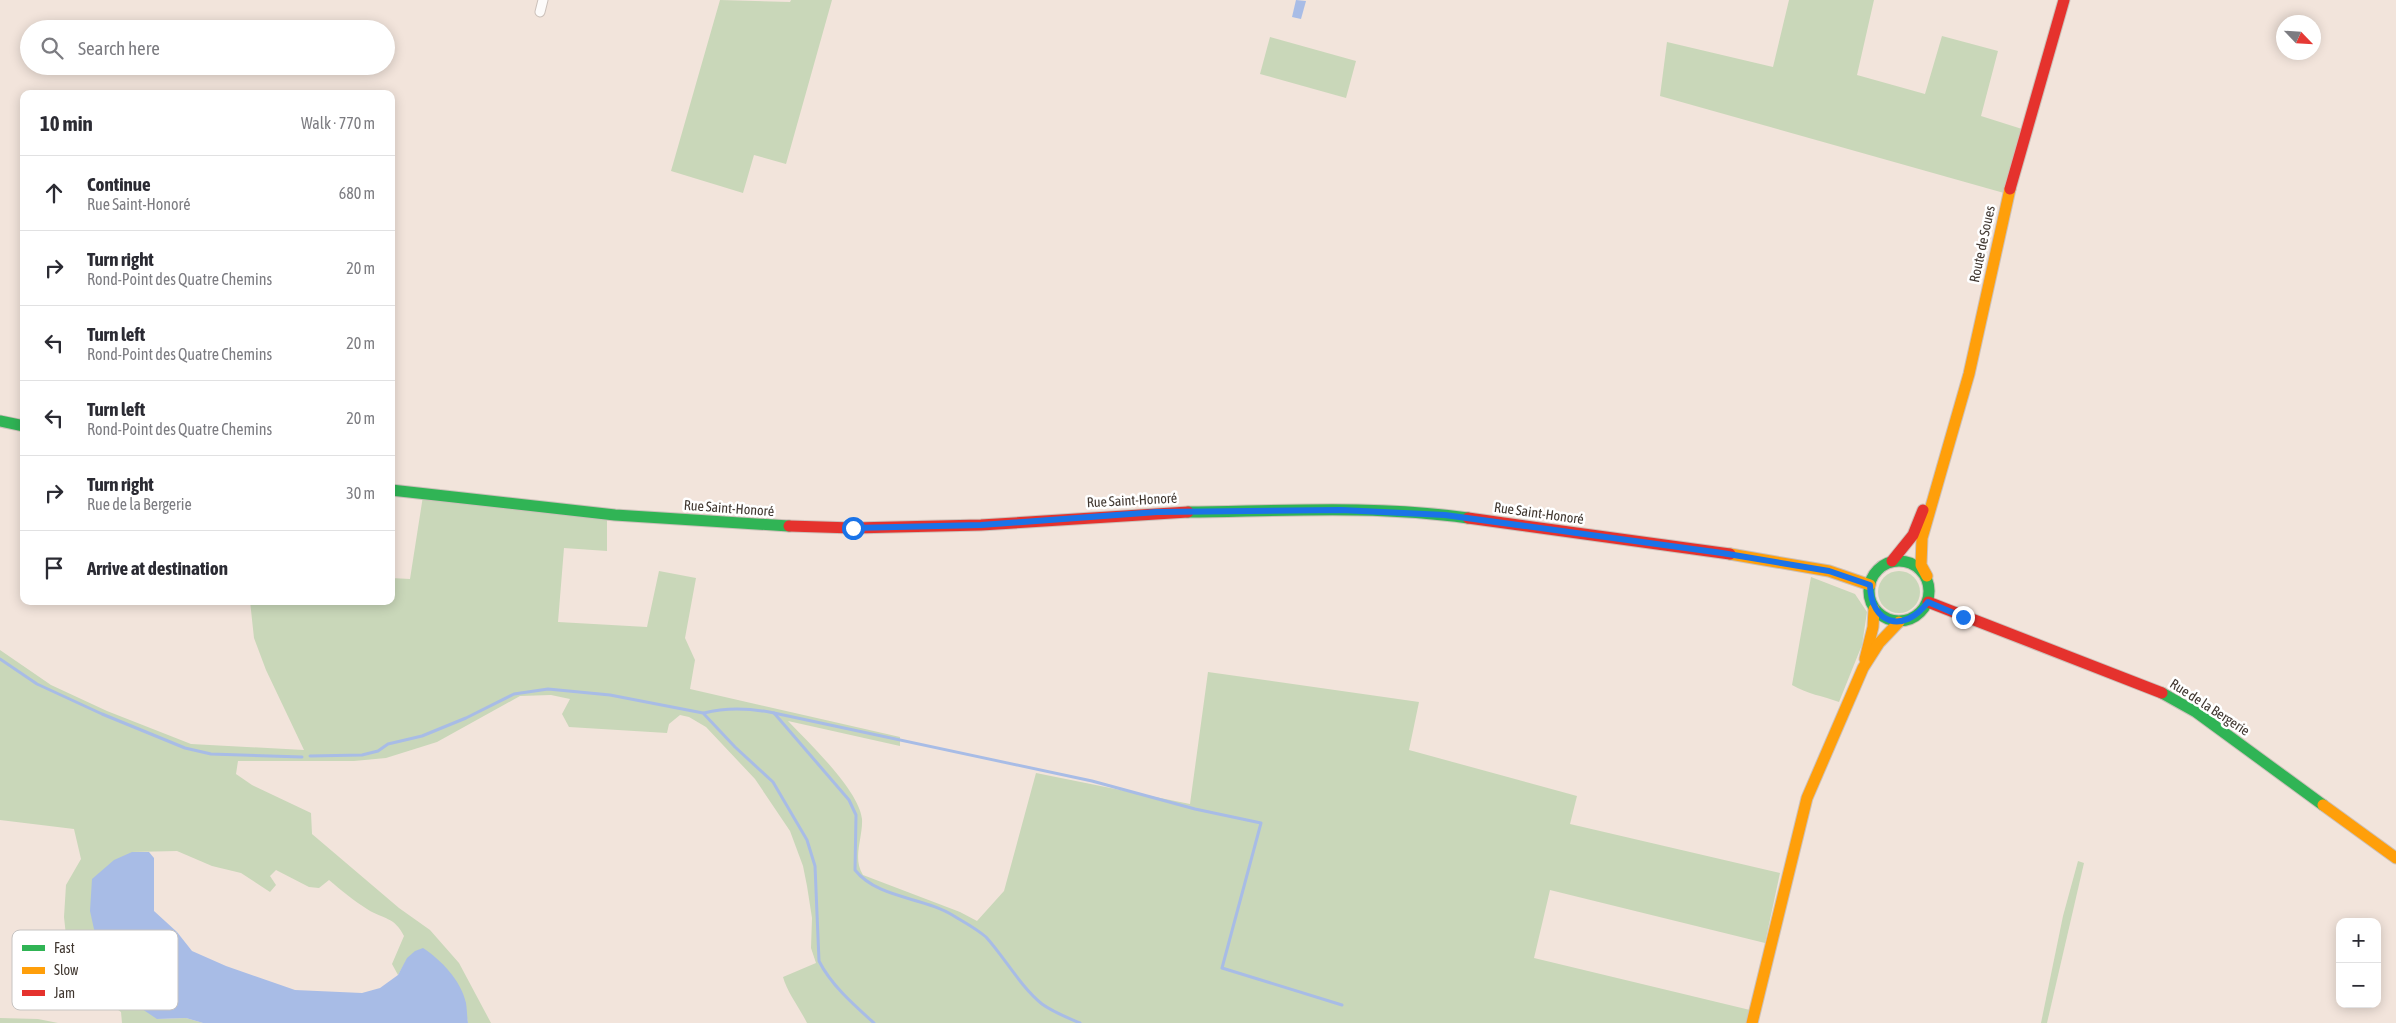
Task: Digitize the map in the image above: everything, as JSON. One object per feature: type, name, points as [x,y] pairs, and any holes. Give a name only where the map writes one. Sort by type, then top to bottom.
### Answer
[{"type":"street","points":[[540,12],[543,0]]},
{"type":"street","name":"Route de Soues","points":[[1926,576],[1921,565],[1921,548],[1969,374],[2005,208],[2064,0]]},
{"type":"street","points":[[0,421],[20,425]]},
{"type":"street","name":"Rue Saint-Honoré","points":[[395,490],[616,515],[763,526],[853,528],[981,525],[1157,512],[1341,510],[1445,515],[1722,553],[1829,571],[1870,585]]},
{"type":"street","name":"Route de Soues","points":[[1892,561],[1913,535],[1924,508],[1934,496]]},
{"type":"street","points":[[1752,1023],[1807,798],[1863,668],[1879,643],[1899,622],[1919,614],[1928,602],[1930,589],[1926,576],[1919,567],[1912,563],[1900,560],[1883,565],[1870,585],[1870,599],[1874,609],[1873,627],[1863,668]]},
{"type":"street","name":"Rue de la Bergerie","points":[[1928,602],[2158,691],[2196,712],[2396,858]]},
{"type":"street","points":[[1874,609],[1883,617],[1899,622]]},
{"type":"green space","points":[[720,0],[790,2],[791,0],[832,0],[786,164],[754,155],[743,193],[671,171]]},
{"type":"green space","points":[[1789,0],[1874,0],[1857,75],[1925,94],[1942,36],[1998,51],[1981,116],[2022,129],[2004,193],[1660,96],[1667,42],[1773,67]]},
{"type":"green space","points":[[1270,37],[1356,61],[1346,98],[1260,74]]},
{"type":"green space","points":[[423,496],[607,518],[607,551],[564,548],[558,622],[647,627],[659,571],[696,578],[685,638],[695,660],[690,689],[900,737],[900,746],[788,721],[843,781],[859,807],[862,826],[858,862],[863,875],[960,912],[977,921],[1004,891],[1036,773],[1190,804],[1208,672],[1419,702],[1409,750],[1577,796],[1570,824],[1780,873],[1765,943],[1550,890],[1534,958],[1750,1010],[1747,1023],[807,1023],[790,994],[783,977],[816,963],[811,948],[812,918],[803,866],[790,831],[755,779],[706,727],[689,717],[680,715],[669,724],[667,733],[569,727],[562,714],[570,699],[551,695],[520,696],[437,742],[386,758],[354,761],[238,761],[236,774],[252,785],[311,813],[312,834],[399,908],[430,930],[459,963],[491,1023],[468,1023],[467,1018],[408,958],[398,975],[392,964],[404,936],[400,930],[388,919],[357,902],[329,880],[319,888],[309,887],[276,870],[270,876],[276,885],[270,892],[241,873],[212,866],[177,851],[132,852],[144,930],[65,930],[64,917],[66,885],[81,859],[74,829],[0,820],[0,650],[51,685],[107,711],[191,744],[304,750],[266,670],[254,638],[250,605],[395,605],[395,578],[410,579]]},
{"type":"green space","points":[[1903,571],[1911,574],[1917,580],[1920,592],[1917,604],[1911,610],[1895,613],[1887,610],[1881,604],[1878,588],[1881,580],[1887,574]]},
{"type":"green space","points":[[1811,577],[1855,594],[1867,612],[1862,645],[1839,702],[1809,693],[1792,685]]},
{"type":"green space","points":[[2078,861],[2084,863],[2047,1023],[2041,1023],[2063,916]]},
{"type":"green space","points":[[118,1010],[156,1010],[157,1019],[186,1018],[203,1023],[122,1023],[121,1012]]},
{"type":"green space","points":[[0,1018],[38,1019],[58,1023],[0,1023]]},
{"type":"water","points":[[1296,0],[1306,1],[1301,19],[1292,17]]},
{"type":"water","points":[[132,852],[149,852],[154,858],[154,911],[175,930],[94,930],[90,911],[92,879],[114,860]]},
{"type":"water","points":[[178,933],[192,951],[226,966],[295,990],[362,993],[380,988],[398,975],[407,958],[415,951],[423,948],[437,958],[460,986],[466,1003],[468,1023],[203,1023],[186,1018],[157,1019],[144,1010],[178,1010]]},
{"type":"waterway","points":[[0,659],[37,684],[102,714],[185,748],[211,754],[302,757]]},
{"type":"waterway","points":[[310,756],[362,755],[378,751],[388,744],[422,736],[466,718],[514,694],[548,689],[610,695],[703,713],[735,747],[773,782],[807,840],[815,866],[819,961],[836,986],[874,1023]]},
{"type":"waterway","points":[[704,713],[739,709],[774,713],[849,800],[856,815],[855,870],[876,887],[930,905],[975,928],[993,945],[1034,997],[1056,1012],[1080,1023]]},
{"type":"waterway","points":[[774,713],[1092,781],[1195,809],[1261,823],[1222,968],[1342,1005]]},
{"type":"traffic: fast","points":[[0,421],[20,425]]},
{"type":"traffic: fast","points":[[395,490],[615,515],[789,526]]},
{"type":"traffic: fast","points":[[1188,512],[1363,510],[1399,511],[1468,518]]},
{"type":"traffic: fast","points":[[1893,561],[1905,561],[1916,566],[1924,574],[1929,585],[1929,591],[1927,603],[1916,616],[1905,621],[1893,621],[1882,616],[1874,608],[1869,597],[1869,585],[1874,574],[1882,566],[1893,561]]},
{"type":"traffic: fast","points":[[2162,693],[2196,712],[2323,805]]},
{"type":"traffic: slow","points":[[1927,576],[1921,565],[1922,538],[1969,374],[2010,189]]},
{"type":"traffic: slow","points":[[1730,554],[1829,571],[1870,585]]},
{"type":"traffic: slow","points":[[1865,659],[1873,627],[1874,609]]},
{"type":"traffic: slow","points":[[1752,1023],[1807,798],[1863,668],[1879,643],[1899,622]]},
{"type":"traffic: slow","points":[[2323,805],[2396,858]]},
{"type":"traffic: jam","points":[[2010,189],[2064,0]]},
{"type":"traffic: jam","points":[[1892,561],[1913,535],[1923,510]]},
{"type":"traffic: jam","points":[[789,526],[853,528],[981,525],[1188,512]]},
{"type":"traffic: jam","points":[[1468,518],[1730,554]]},
{"type":"traffic: jam","points":[[1928,602],[2162,693]]},
{"type":"route","points":[[853,528],[981,525],[1157,512],[1341,510],[1445,515],[1722,553],[1829,571],[1870,585],[1870,599],[1874,609],[1883,617],[1899,622],[1908,620],[1919,614],[1928,602],[1963,617]]}]
